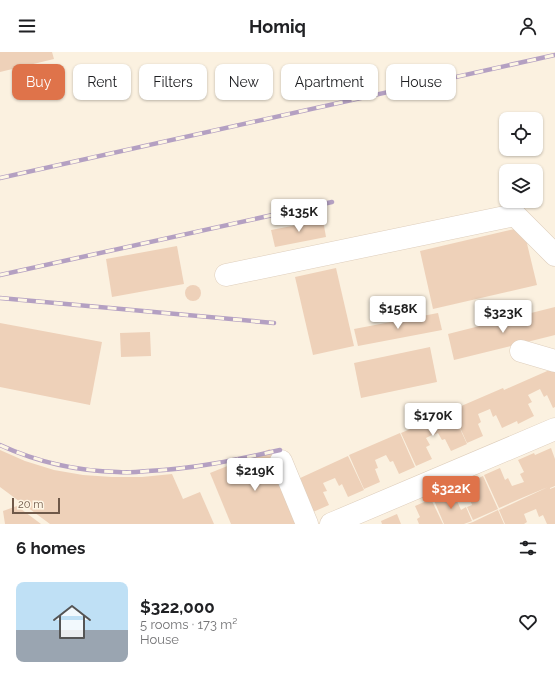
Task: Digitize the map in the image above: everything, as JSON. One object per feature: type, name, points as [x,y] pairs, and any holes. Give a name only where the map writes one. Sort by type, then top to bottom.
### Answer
[{"type":"lane","points":[[226,275],[514,215],[555,255]]},
{"type":"lane","points":[[521,351],[555,361]]},
{"type":"lane","points":[[331,524],[555,429]]},
{"type":"lane","points":[[281,461],[307,524]]},
{"type":"building","points":[[0,52],[52,52],[54,59],[33,64],[12,64],[12,69],[0,72]]},
{"type":"building","points":[[323,220],[326,237],[275,247],[271,230]]},
{"type":"building","points":[[523,227],[537,285],[433,309],[420,251]]},
{"type":"building","points":[[177,246],[184,284],[112,297],[106,259]]},
{"type":"building","points":[[336,268],[354,346],[313,355],[295,277]]},
{"type":"building","points":[[190,285],[196,285],[201,290],[199,299],[196,301],[190,301],[185,296],[185,290]]},
{"type":"building","points":[[555,307],[555,335],[454,360],[448,334]]},
{"type":"building","points":[[438,313],[442,330],[358,346],[354,329]]},
{"type":"building","points":[[0,323],[102,342],[90,405],[0,387]]},
{"type":"building","points":[[150,332],[151,356],[121,357],[120,333]]},
{"type":"building","points":[[430,347],[437,382],[361,398],[354,363]]},
{"type":"building","points":[[554,368],[555,407],[553,408],[547,395],[544,397],[540,389],[528,395],[532,402],[528,404],[534,416],[518,424],[517,421],[502,428],[496,415],[493,417],[490,409],[478,414],[481,422],[478,424],[483,436],[467,443],[452,410],[503,388],[504,390]]},
{"type":"building","points":[[452,411],[467,444],[451,451],[445,439],[442,440],[438,433],[433,435],[429,427],[432,435],[426,438],[430,445],[426,447],[432,459],[416,466],[401,433]]},
{"type":"building","points":[[400,433],[415,467],[399,474],[393,461],[390,462],[386,455],[375,460],[378,468],[375,469],[380,482],[364,489],[349,455]]},
{"type":"building","points":[[551,448],[555,459],[555,486],[550,489],[555,487],[555,524],[547,524],[543,515],[539,517],[536,509],[524,514],[527,522],[524,524],[505,524],[499,510],[548,487],[499,508],[484,475],[500,468],[505,480],[508,478],[512,486],[524,482],[520,474],[524,472],[518,460]]},
{"type":"building","points":[[270,449],[301,524],[231,524],[210,473]]},
{"type":"building","points":[[0,450],[25,461],[54,470],[83,475],[142,477],[172,474],[183,499],[200,492],[214,524],[50,524],[0,487]]},
{"type":"building","points":[[348,456],[364,490],[348,497],[342,484],[339,486],[335,478],[323,483],[327,491],[323,492],[329,505],[313,512],[298,479]]},
{"type":"building","points":[[483,476],[498,509],[473,520],[467,507],[472,505],[469,496],[472,495],[467,483]]},
{"type":"building","points":[[448,491],[454,503],[457,501],[461,510],[466,507],[472,521],[464,524],[444,524],[433,498]]},
{"type":"building","points":[[431,499],[443,524],[419,524],[417,519],[420,517],[415,506]]},
{"type":"building","points":[[17,506],[41,524],[5,524],[3,511]]},
{"type":"building","points":[[498,510],[504,524],[467,524],[473,522]]},
{"type":"building","points":[[397,514],[401,524],[382,524],[381,521]]},
{"type":"railway","points":[[0,178],[555,55]]},
{"type":"railway","points":[[0,275],[332,202]]},
{"type":"railway","points":[[0,298],[274,323]]},
{"type":"railway","points":[[0,445],[43,461],[73,468],[126,472],[165,470],[198,466],[231,461],[280,450]]}]
